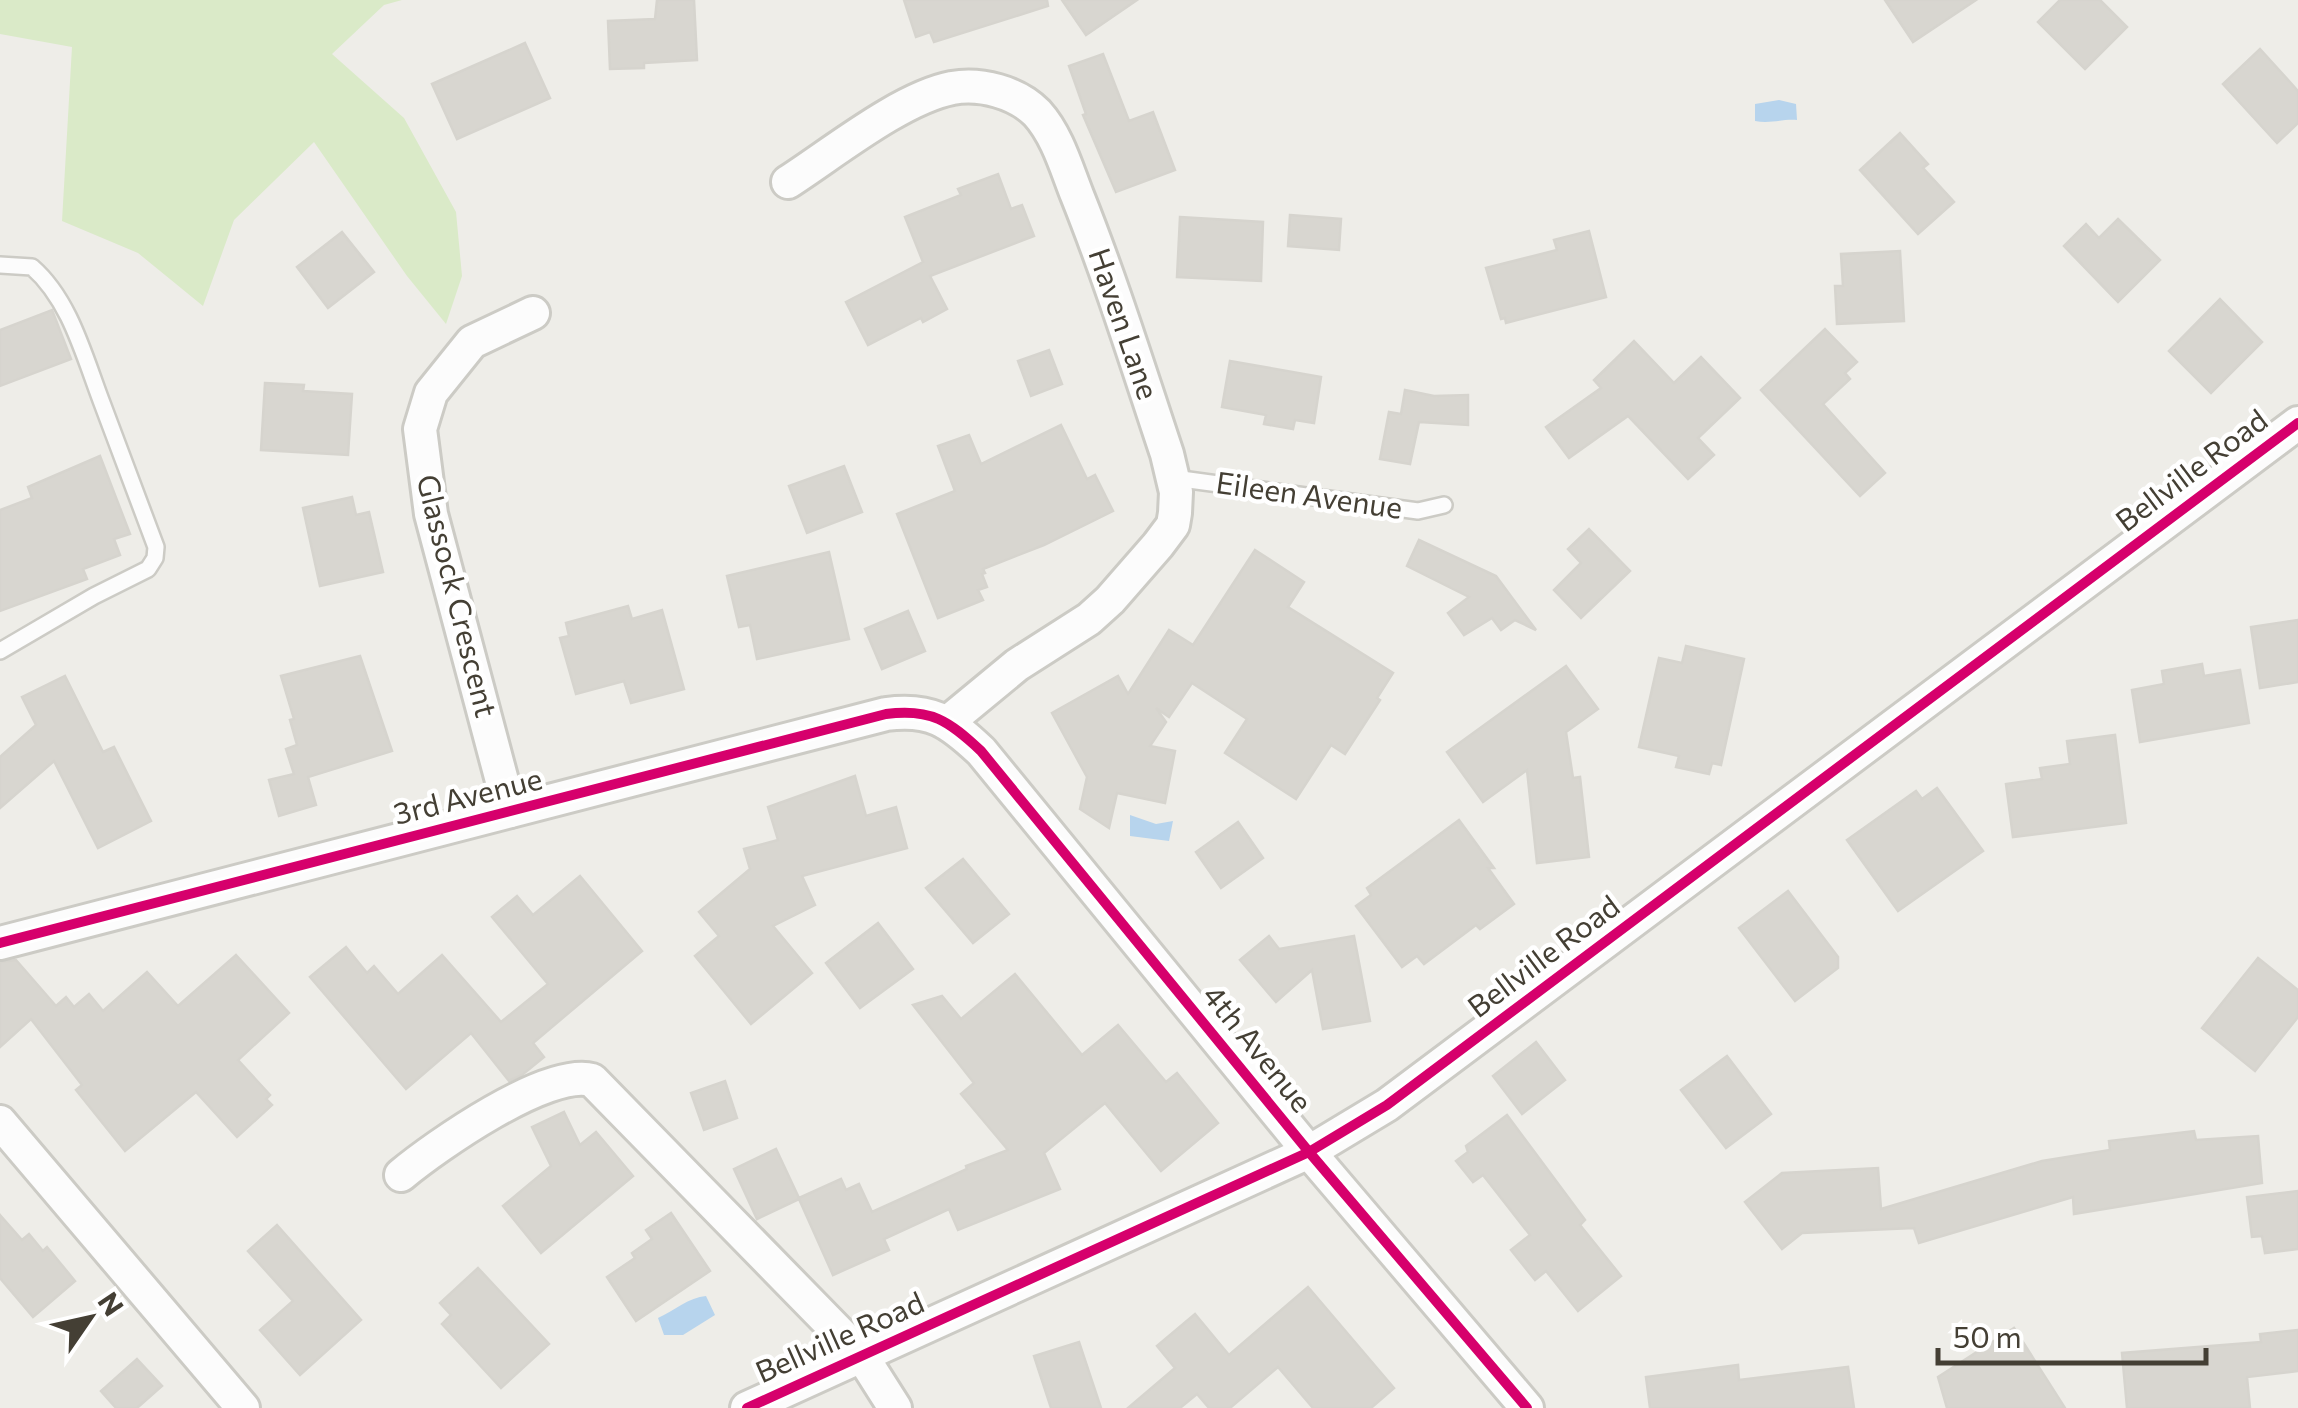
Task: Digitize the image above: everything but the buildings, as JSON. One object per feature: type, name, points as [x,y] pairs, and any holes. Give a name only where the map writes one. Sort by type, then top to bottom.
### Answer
[{"type":"street","name":"Haven Lane","points":[[788,182],[914,101],[938,92],[958,87],[994,89],[1027,104],[1049,129],[1090,227],[1174,478],[1176,504],[1172,525],[1110,600],[1089,619],[1018,665],[948,722]]},
{"type":"street","name":"Glassock Crescent","points":[[510,812],[431,514],[420,430],[430,392],[472,342],[533,313]]},
{"type":"street","name":"Bellville Road","points":[[747,1408],[1309,1152],[1387,1105],[2298,423]]},
{"type":"street","name":"3rd Avenue","points":[[0,943],[886,714],[918,712],[948,722]]},
{"type":"street","name":"4th Avenue","points":[[948,722],[981,751],[1309,1152],[1527,1408]]},
{"type":"street","points":[[401,1175],[472,1124],[572,1078],[592,1080],[862,1356],[895,1408]]},
{"type":"street","points":[[0,1122],[243,1408]]},
{"type":"lane","points":[[0,266],[32,267],[52,287],[78,338],[156,547],[152,566],[0,651]]},
{"type":"lane","name":"Eileen Avenue","points":[[1174,478],[1418,511],[1444,505]]},
{"type":"green space","points":[[0,0],[402,0],[384,5],[332,54],[404,118],[456,212],[462,276],[446,324],[407,276],[314,142],[234,220],[203,306],[138,253],[62,221],[72,47],[0,34]]},
{"type":"water","points":[[1779,100],[1796,104],[1797,120],[1755,121],[1755,104]]},
{"type":"water","points":[[1130,815],[1156,824],[1173,821],[1169,841],[1130,836]]},
{"type":"water","points":[[706,1296],[715,1315],[683,1335],[664,1335],[658,1318]]},
{"type":"cycle path","points":[[747,1408],[1309,1152],[1387,1105],[2298,423]]},
{"type":"cycle path","points":[[0,943],[886,714],[927,715],[949,725],[981,751],[1309,1152],[1527,1408]]}]
